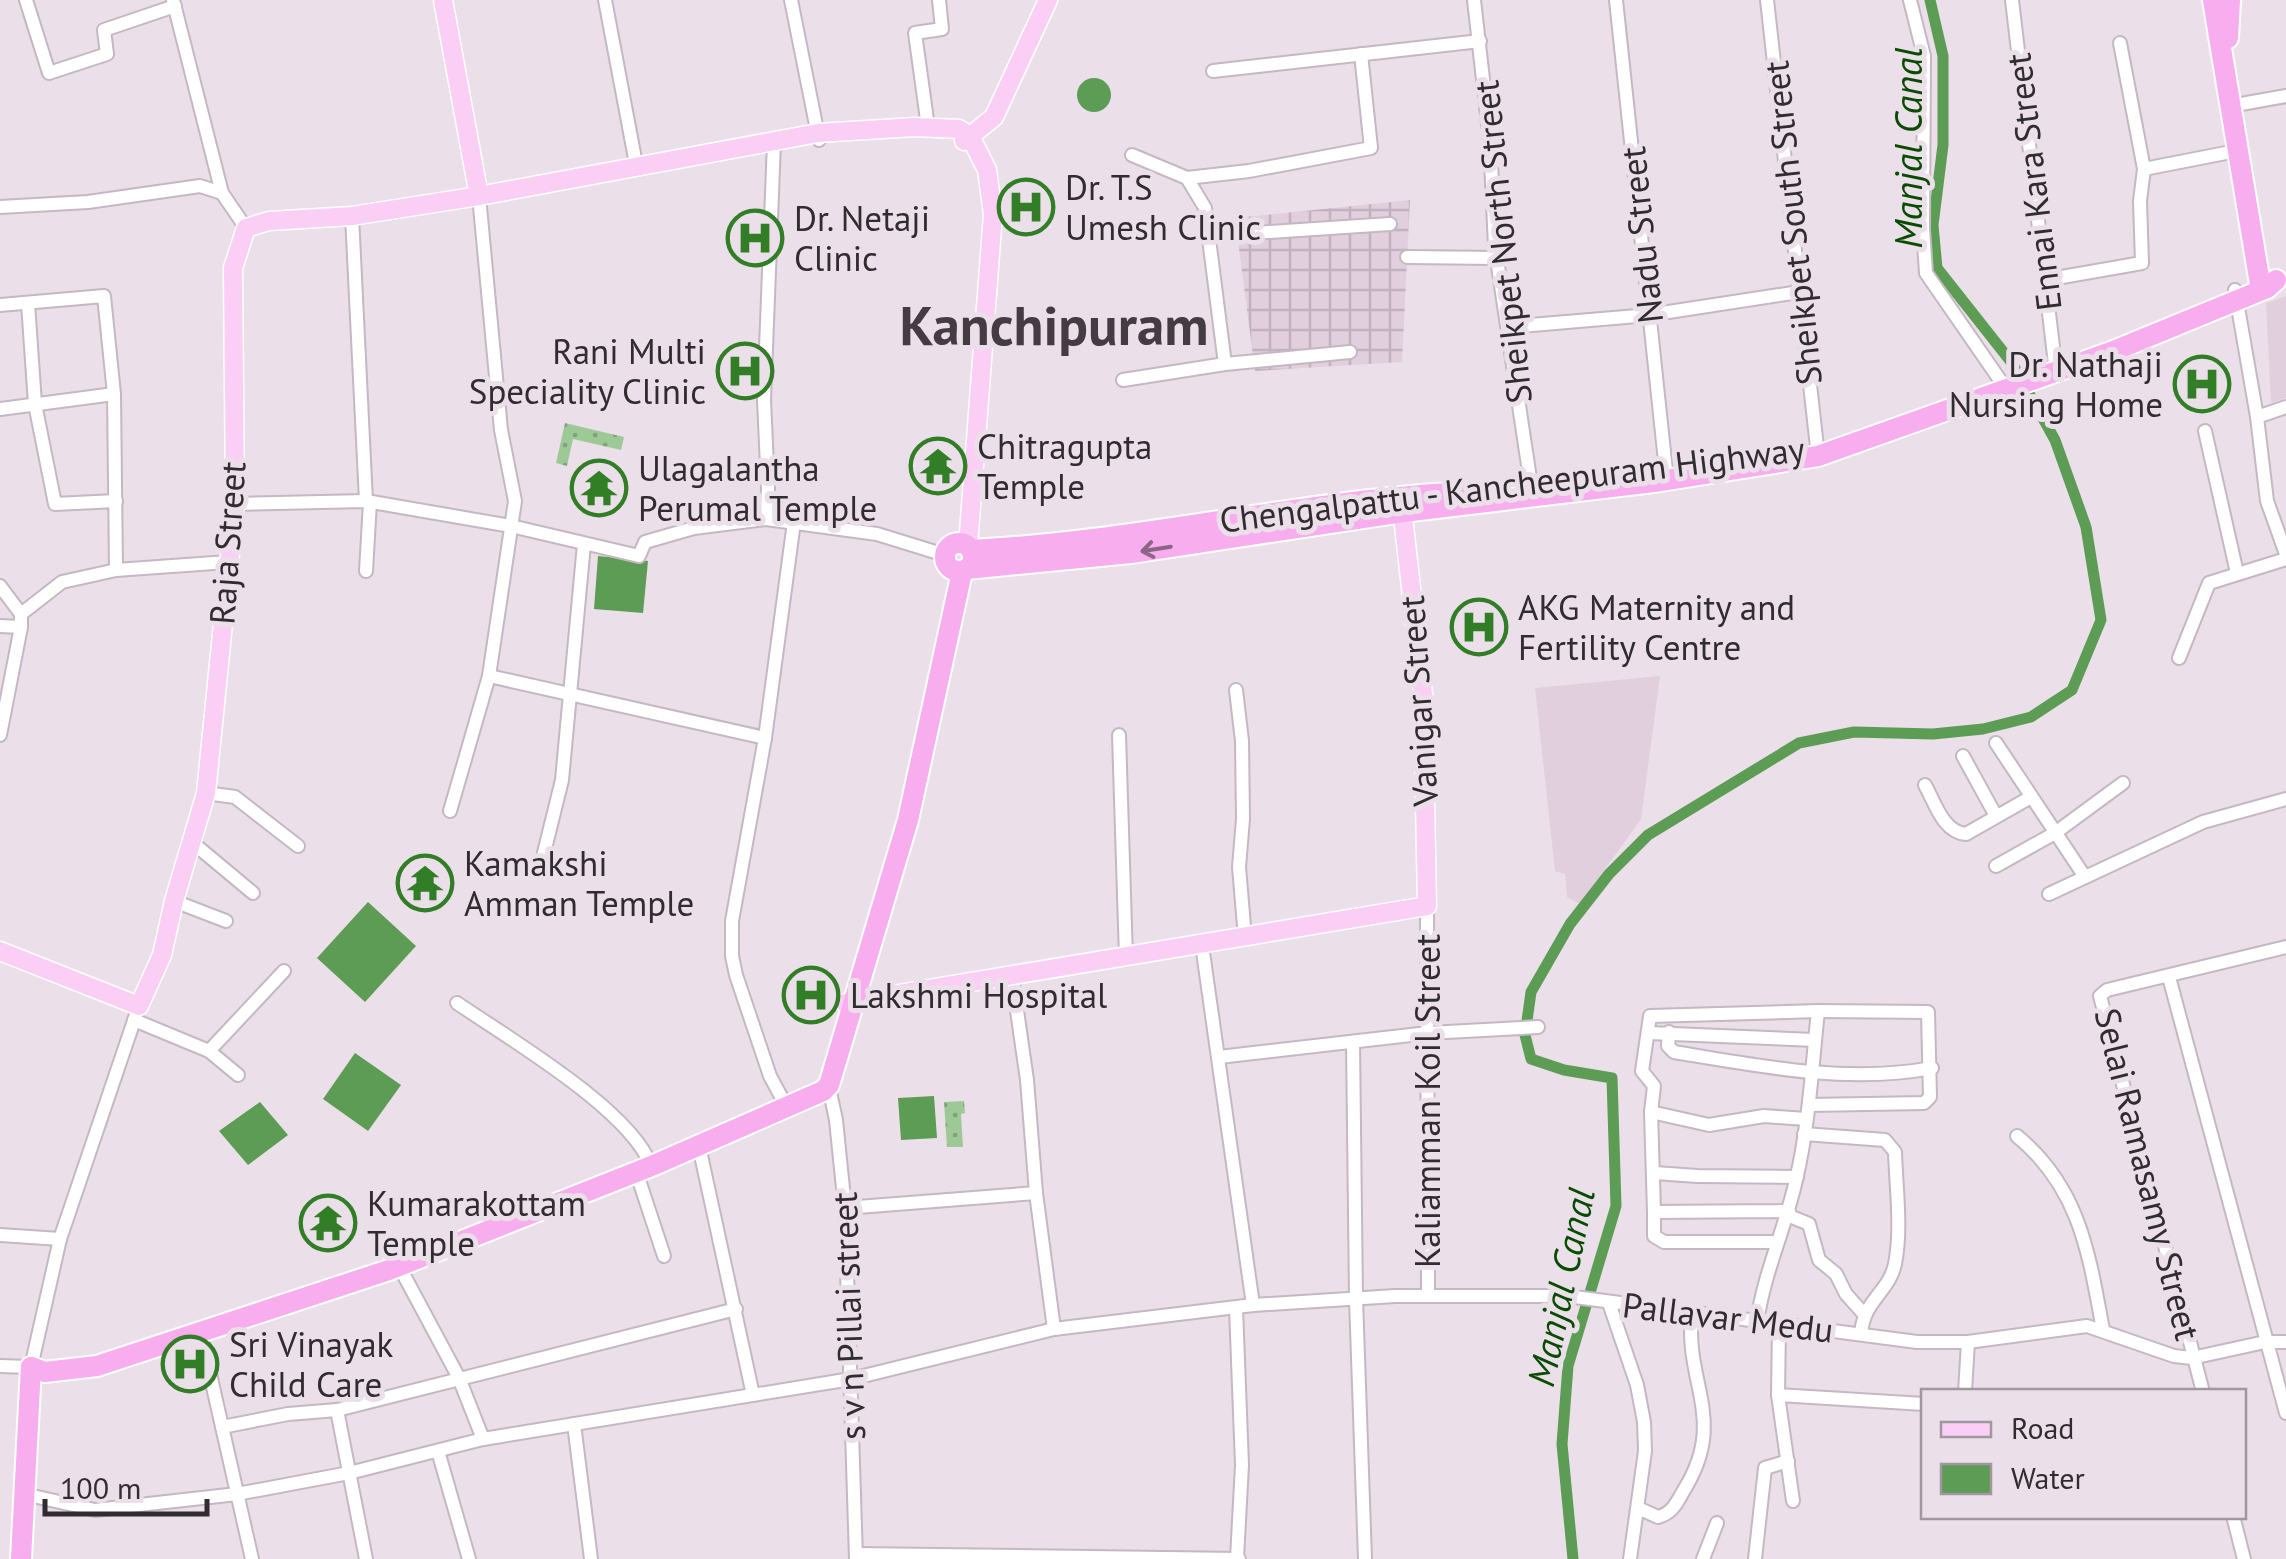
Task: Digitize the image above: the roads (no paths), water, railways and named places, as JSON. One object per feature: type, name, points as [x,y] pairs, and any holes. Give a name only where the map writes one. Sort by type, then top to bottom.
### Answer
[{"type":"highway","points":[[2212,0],[2269,283]]},
{"type":"highway","points":[[2230,0],[2227,33],[2236,151],[2269,283]]},
{"type":"highway","points":[[2013,382],[2269,283]]},
{"type":"highway","points":[[31,1367],[45,1372],[97,1366],[200,1334],[699,1146],[810,1099],[826,1081],[849,1003],[961,558],[1131,552],[1402,503],[1666,475],[1817,451],[2111,352],[2236,294]]},
{"type":"highway","name":"Chengalpattu - Kancheepuram Highway","points":[[1402,503],[1531,485],[1666,475]]},
{"type":"highway","points":[[643,1165],[826,1081]]},
{"type":"highway","points":[[31,1367],[88,1357],[198,1326],[394,1262]]},
{"type":"highway","points":[[21,1559],[31,1367]]},
{"type":"main road","points":[[443,0],[479,196]]},
{"type":"main road","points":[[967,139],[994,117],[1048,0]]},
{"type":"main road","points":[[246,228],[269,221],[352,216],[479,196],[636,164],[774,142],[928,127],[959,129],[977,166],[986,214],[961,558]]},
{"type":"main road","points":[[818,137],[938,134],[967,139]]},
{"type":"main road","name":"Raja Street","points":[[137,1013],[162,955],[206,794],[234,504],[232,268],[246,228]]},
{"type":"main road","name":"Vanigar Street","points":[[1402,503],[1423,694],[1426,906]]},
{"type":"main road","points":[[849,1003],[1426,906]]},
{"type":"main road","points":[[0,950],[137,1013]]},
{"type":"street","points":[[26,0],[50,73],[107,54],[104,30],[174,3],[222,194],[246,228]]},
{"type":"street","points":[[605,0],[636,164]]},
{"type":"street","points":[[791,0],[818,137]]},
{"type":"street","points":[[928,127],[915,33],[942,29],[939,0]]},
{"type":"street","name":"Sheikpet North Street","points":[[1474,0],[1490,142],[1497,258],[1531,485]]},
{"type":"street","name":"Nadu Street","points":[[1616,0],[1666,475]]},
{"type":"street","name":"Sheikpet South Street","points":[[1766,0],[1817,451]]},
{"type":"street","points":[[1910,0],[1924,56],[1926,273],[2013,382]]},
{"type":"street","name":"Ennai Kara Street","points":[[2012,0],[2055,364]]},
{"type":"street","points":[[1213,71],[1480,41]]},
{"type":"street","points":[[2045,280],[2142,263],[2140,201],[2144,169],[2120,43]]},
{"type":"street","points":[[1132,155],[1188,178],[1371,148],[1361,54]]},
{"type":"street","points":[[2234,106],[2286,96]]},
{"type":"street","points":[[766,519],[764,400],[774,142]]},
{"type":"street","points":[[2144,169],[2236,151]]},
{"type":"street","points":[[1188,178],[1205,208],[1225,364]]},
{"type":"street","points":[[0,207],[88,202],[200,186],[222,194]]},
{"type":"street","points":[[450,811],[489,676],[515,501],[501,430],[479,196]]},
{"type":"street","points":[[352,216],[368,501],[366,571]]},
{"type":"street","points":[[1208,236],[1390,224]]},
{"type":"street","points":[[1407,257],[1497,258]]},
{"type":"street","points":[[1508,327],[1649,315],[1799,292]]},
{"type":"street","points":[[2179,658],[2209,583],[2286,557],[2266,501],[2257,417],[2236,294]]},
{"type":"street","points":[[0,305],[104,296],[114,394],[116,570]]},
{"type":"street","points":[[28,303],[36,404],[54,504],[116,501]]},
{"type":"street","points":[[1123,380],[1225,364],[1350,352]]},
{"type":"street","points":[[0,409],[114,394]]},
{"type":"street","points":[[2257,417],[2286,407]]},
{"type":"street","points":[[2205,430],[2237,573]]},
{"type":"street","points":[[234,504],[368,501],[511,526],[639,556],[645,542],[694,528],[766,519],[877,534],[961,558]]},
{"type":"street","points":[[784,1102],[752,1027],[732,956],[732,922],[766,738],[794,522]]},
{"type":"street","points":[[542,865],[562,780],[584,544]]},
{"type":"street","points":[[0,626],[21,621],[62,582],[116,570],[228,562]]},
{"type":"street","points":[[0,586],[21,621],[0,735]]},
{"type":"street","points":[[489,676],[766,738]]},
{"type":"street","points":[[1236,690],[1242,755],[1243,819],[1238,866],[1244,938]]},
{"type":"street","points":[[1119,735],[1126,958]]},
{"type":"street","points":[[1996,743],[2085,877]]},
{"type":"street","points":[[1963,756],[1996,816]]},
{"type":"street","points":[[1996,866],[2054,832],[2123,783]]},
{"type":"street","points":[[1925,784],[1948,828],[1956,833],[1966,834],[2031,797]]},
{"type":"street","points":[[206,794],[236,797],[298,846]]},
{"type":"street","points":[[2049,894],[2203,822],[2286,799]]},
{"type":"street","points":[[193,843],[253,893]]},
{"type":"street","points":[[174,901],[226,920]]},
{"type":"street","name":"Kaliamman Koil Street","points":[[1426,906],[1428,1296]]},
{"type":"street","points":[[1202,945],[1253,1305]]},
{"type":"street","points":[[2286,946],[2169,977],[2286,1413]]},
{"type":"street","points":[[209,1052],[284,971]]},
{"type":"street","points":[[1012,976],[1054,1329]]},
{"type":"street","name":"Selai Ramasamy Street","points":[[2169,977],[2107,990],[2100,996],[2192,1358]]},
{"type":"street","points":[[457,1002],[602,1104],[632,1133],[664,1256]]},
{"type":"street","points":[[1756,1322],[1761,1292],[1797,1177],[1818,1010]]},
{"type":"street","points":[[1777,1242],[1664,1242],[1654,1236],[1654,1086],[1642,1072],[1652,1014],[1928,1012],[1932,1068],[1930,1096],[1924,1102],[1806,1119]]},
{"type":"street","points":[[137,1013],[209,1052],[238,1075]]},
{"type":"street","name":"Raja Street","points":[[31,1367],[60,1239],[137,1013]]},
{"type":"street","points":[[1219,1057],[1428,1032],[1538,1027]]},
{"type":"street","points":[[1670,1032],[1668,1046],[1674,1052],[1812,1073],[1906,1073],[1932,1068]]},
{"type":"street","points":[[1649,1033],[1815,1040]]},
{"type":"street","points":[[1354,1042],[1356,1299],[1365,1559]]},
{"type":"street","name":"s v n Pillai street","points":[[826,1081],[836,1120],[845,1208],[856,1557]]},
{"type":"street","points":[[810,1099],[829,1108],[836,1120]]},
{"type":"street","points":[[1651,1112],[1708,1125],[1764,1116],[1806,1119],[1885,1140],[1895,1152],[1895,1266],[1863,1314],[1861,1333]]},
{"type":"street","points":[[2017,1136],[2037,1152],[2069,1198],[2087,1243],[2102,1330]]},
{"type":"street","points":[[699,1146],[753,1396]]},
{"type":"street","points":[[1656,1173],[1797,1177]]},
{"type":"street","points":[[845,1208],[1036,1193]]},
{"type":"street","points":[[1654,1212],[1788,1213],[1809,1224],[1819,1260],[1836,1274],[1863,1314]]},
{"type":"street","points":[[0,1235],[60,1239]]},
{"type":"street","points":[[394,1262],[460,1378],[482,1439]]},
{"type":"street","name":"Pallavar Medu","points":[[24,1494],[96,1510],[237,1494],[349,1474],[482,1439],[851,1379],[1054,1329],[1253,1305],[1428,1296],[1568,1296],[1917,1342],[1968,1342],[2087,1326],[2157,1351],[2192,1358]]},
{"type":"street","points":[[1609,1303],[1637,1385],[1644,1422],[1646,1451],[1630,1559]]},
{"type":"street","points":[[222,1427],[288,1414],[337,1410],[736,1308]]},
{"type":"street","points":[[856,1557],[1238,1559],[1242,1466],[1236,1308]]},
{"type":"street","points":[[1638,1508],[1658,1517],[1670,1513],[1694,1475],[1706,1420],[1689,1343],[1692,1314]]},
{"type":"street","points":[[1779,1324],[1778,1395],[1793,1501]]},
{"type":"street","points":[[200,1334],[252,1559]]},
{"type":"street","points":[[1965,1389],[1968,1342]]},
{"type":"street","points":[[2202,1389],[2192,1358],[2264,1342],[2286,1342]]},
{"type":"street","points":[[0,1366],[31,1367]]},
{"type":"street","points":[[1778,1395],[1921,1404]]},
{"type":"street","points":[[337,1410],[366,1559]]},
{"type":"street","points":[[574,1424],[591,1559]]},
{"type":"street","points":[[438,1451],[469,1559]]},
{"type":"street","points":[[1755,1559],[1765,1468],[1788,1461]]},
{"type":"street","points":[[2234,1519],[2244,1559]]},
{"type":"street","points":[[1703,1559],[1717,1523]]},
{"type":"water","points":[[1094,78],[1106,83],[1111,95],[1106,107],[1094,112],[1082,107],[1077,95],[1082,83]]},
{"type":"water","points":[[598,556],[648,561],[643,613],[594,609]]},
{"type":"water","points":[[368,902],[416,946],[365,1002],[317,958]]},
{"type":"water","points":[[355,1053],[401,1085],[368,1131],[323,1099]]},
{"type":"water","points":[[934,1096],[937,1138],[901,1140],[898,1098]]},
{"type":"water","points":[[260,1102],[288,1135],[248,1165],[219,1131]]},
{"type":"waterway","name":"Manjal Canal","points":[[1573,1559],[1562,1444],[1568,1366],[1616,1206],[1612,1078],[1564,1070],[1531,1059],[1525,1035],[1531,992],[1570,924],[1609,874],[1648,835],[1799,743],[1854,732],[1933,734],[1983,729],[2031,717],[2072,690],[2101,620],[2086,527],[2055,440],[2012,363],[1937,268],[1933,225],[1943,145],[1943,56],[1930,0]]},
{"type":"place","name":"Dr. T.S Umesh Clinic","points":[[1026,207]]},
{"type":"place","name":"Dr. Netaji Clinic","points":[[755,238]]},
{"type":"place","name":"Rani Multi Speciality Clinic","points":[[745,371]]},
{"type":"place","name":"Dr. Nathaji Nursing Home","points":[[2202,384]]},
{"type":"place","name":"Chitragupta Temple","points":[[938,466]]},
{"type":"place","name":"Ulagalantha Perumal Temple","points":[[599,488]]},
{"type":"place","name":"AKG Maternity and Fertility Centre","points":[[1479,627]]},
{"type":"place","name":"Kamakshi Amman Temple","points":[[425,883]]},
{"type":"place","name":"Lakshmi Hospital","points":[[811,995]]},
{"type":"place","name":"Kumarakottam Temple","points":[[328,1223]]},
{"type":"place","name":"Sri Vinayak Child Care","points":[[190,1364]]},
{"type":"district","name":"Kanchipuram","points":[[1054,324]]}]
